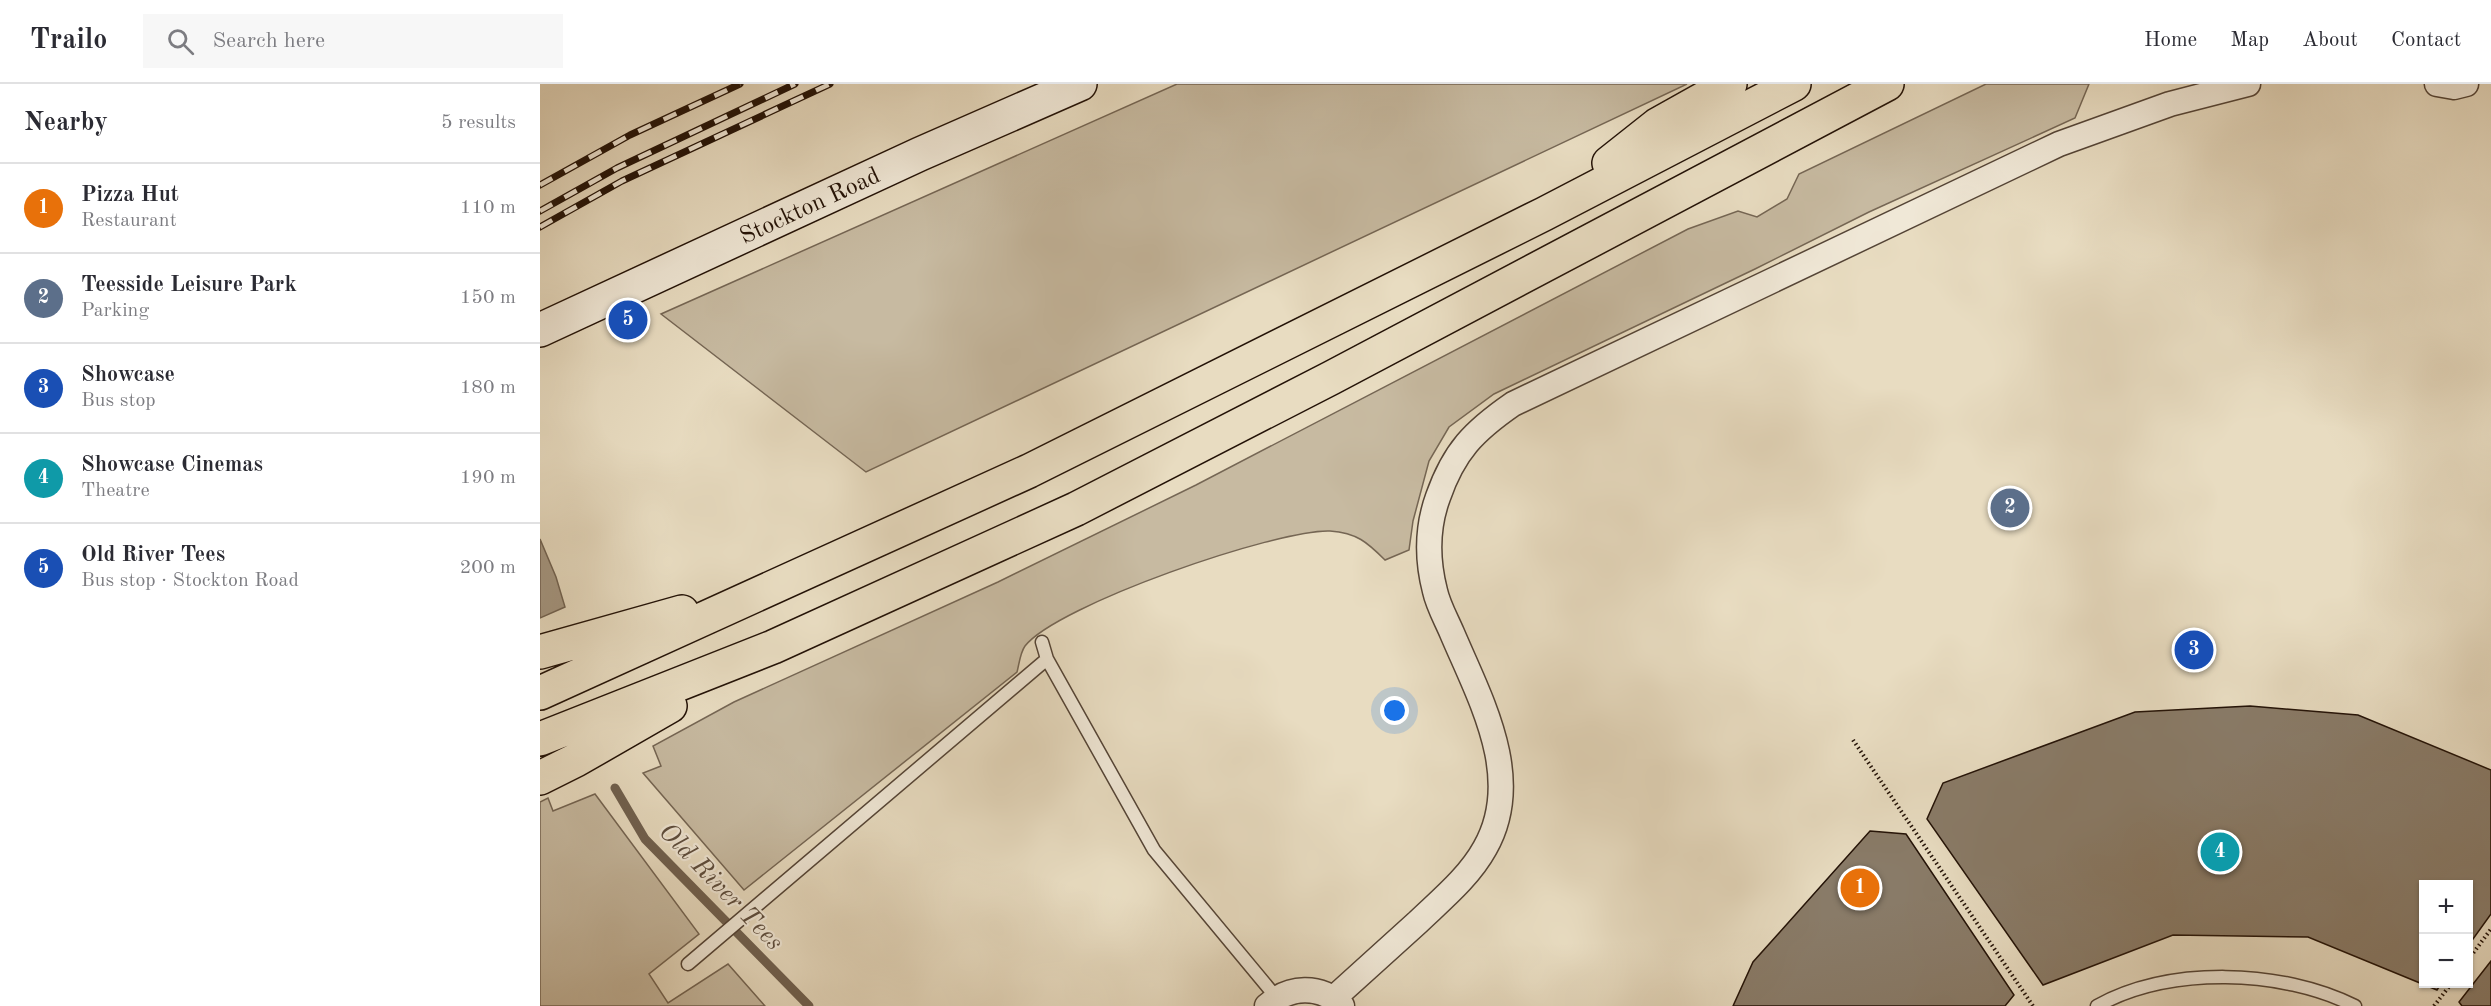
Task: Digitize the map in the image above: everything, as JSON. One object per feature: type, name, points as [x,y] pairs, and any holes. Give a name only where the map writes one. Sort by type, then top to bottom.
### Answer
[{"type":"highway","points":[[1544,214],[1657,125],[1730,84]]},
{"type":"highway","points":[[540,693],[1029,471],[1544,214],[1794,84]]},
{"type":"highway","points":[[540,739],[773,647],[1076,509],[1331,378],[1887,84]]},
{"type":"highway","points":[[1840,107],[1903,84]]},
{"type":"highway","points":[[540,652],[776,587]]},
{"type":"highway","points":[[540,778],[576,760],[773,647]]},
{"type":"main road","name":"Stockton Road","points":[[540,330],[920,154],[1080,84]]},
{"type":"street","points":[[1272,1002],[1295,990],[1305,990],[1316,991],[1338,1002],[1460,882],[1485,848],[1500,802],[1502,781],[1494,737],[1486,712],[1435,592],[1429,548],[1435,505],[1442,484],[1469,439],[1486,423],[1513,404],[2059,144],[2170,104],[2248,84]]},
{"type":"street","points":[[2437,84],[2454,87],[2466,84]]},
{"type":"lane","points":[[1042,642],[1047,659],[1154,850],[1272,1002]]},
{"type":"lane","points":[[688,964],[1047,659]]},
{"type":"lane","points":[[2097,1006],[2141,989],[2175,982],[2239,977],[2283,982],[2316,991],[2355,1006]]},
{"type":"path","points":[[1853,740],[2033,1006]]},
{"type":"path","points":[[2473,954],[2491,929]]},
{"type":"path","points":[[2434,1006],[2448,988]]},
{"type":"shaded area","points":[[1177,84],[1687,84],[866,472],[661,314]]},
{"type":"shaded area","points":[[1986,84],[2089,84],[2075,118],[1869,212],[1494,394],[1449,427],[1429,461],[1413,521],[1409,550],[1385,560],[1367,543],[1355,536],[1330,531],[1303,534],[1264,542],[1170,572],[1079,610],[1045,629],[1025,646],[1017,672],[744,890],[643,773],[661,766],[653,746],[734,702],[998,582],[1196,485],[1688,229],[1738,211],[1757,217],[1787,199],[1799,174]]},
{"type":"shaded area","points":[[540,539],[556,577],[565,607],[540,618]]},
{"type":"shaded area","points":[[595,794],[699,934],[649,974],[668,1003],[728,964],[765,1006],[540,1006],[540,802],[548,798],[553,811]]},
{"type":"building","points":[[2250,706],[2358,715],[2491,770],[2491,914],[2473,939],[2473,880],[2419,880],[2419,983],[2308,937],[2173,935],[2043,985],[1927,819],[1943,783],[2135,712]]},
{"type":"building","points":[[1870,831],[1906,834],[2014,995],[2005,1006],[1733,1006],[1753,962]]},
{"type":"building","points":[[2491,961],[2491,1006],[2462,1006],[2459,1002],[2470,988],[2473,988],[2473,984]]},
{"type":"waterway","name":"Old River Tees","points":[[615,788],[645,839],[809,1006]]},
{"type":"railway","points":[[540,185],[630,135],[740,84]]},
{"type":"railway","points":[[540,211],[617,168],[795,84]]},
{"type":"railway","points":[[540,227],[622,181],[830,84]]},
{"type":"place","name":"Old River Tees","points":[[628,320]]},
{"type":"place","name":"Teesside Leisure Park","points":[[2010,508]]},
{"type":"place","name":"Showcase","points":[[2194,650]]},
{"type":"place","name":"Showcase Cinemas","points":[[2220,852]]},
{"type":"place","name":"Pizza Hut","points":[[1860,888]]}]
